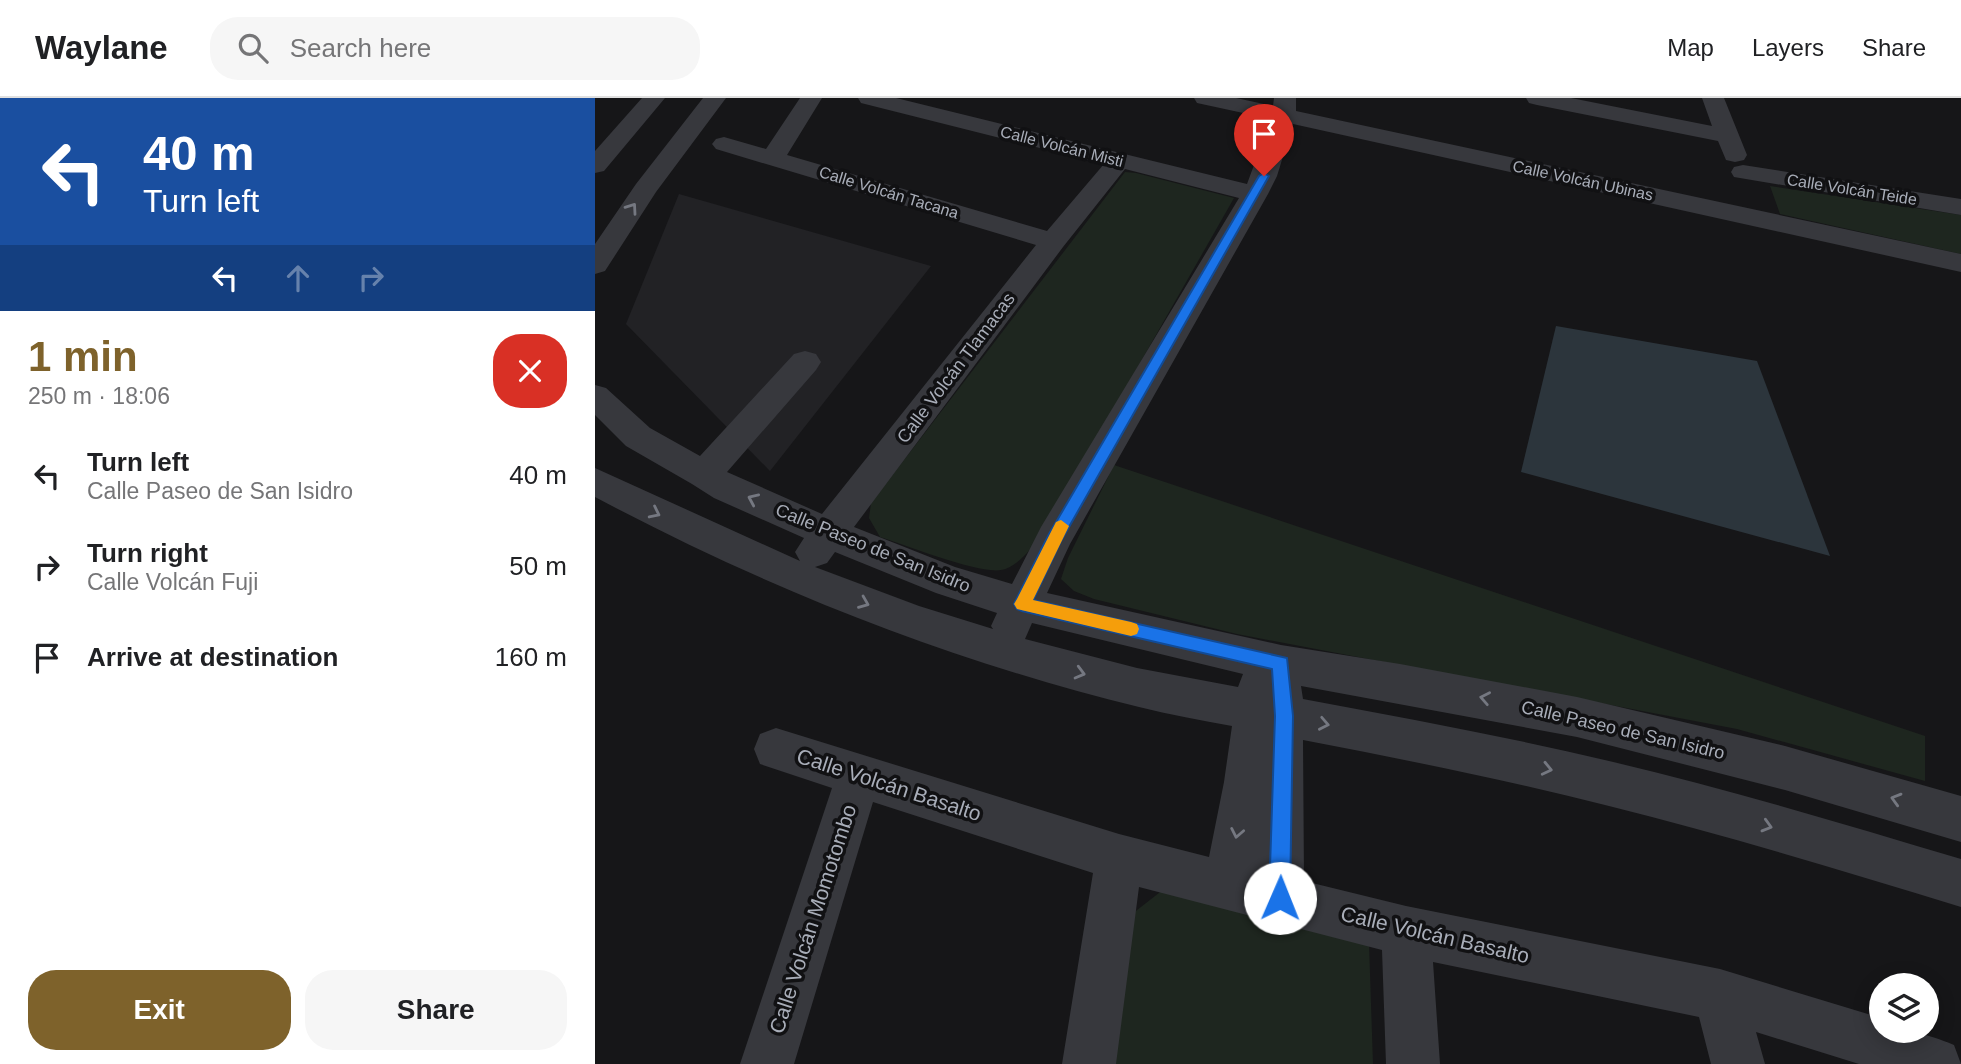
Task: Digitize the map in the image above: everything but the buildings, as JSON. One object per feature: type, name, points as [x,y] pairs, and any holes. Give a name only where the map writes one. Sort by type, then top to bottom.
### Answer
[{"type":"street","points":[[595,166],[654,98]]},
{"type":"street","points":[[595,265],[645,188],[715,98]]},
{"type":"street","points":[[773,157],[811,98]]},
{"type":"street","name":"Calle Volcán Misti","points":[[869,98],[1255,194]]},
{"type":"street","name":"Calle Volcán Ubinas","points":[[1205,98],[1285,107],[1961,263]]},
{"type":"street","points":[[1537,98],[1726,136]]},
{"type":"street","points":[[1713,98],[1726,136],[1766,220]]},
{"type":"street","points":[[999,650],[1054,538],[1255,194],[1264,176],[1285,107]]},
{"type":"street","name":"Calle Volcán Tacana","points":[[724,144],[1053,241]]},
{"type":"street","name":"Calle Volcán Tlamacas","points":[[797,576],[1053,241],[1119,161]]},
{"type":"street","name":"Calle Volcán Teide","points":[[1744,172],[1961,207]]},
{"type":"street","points":[[704,475],[805,362]]},
{"type":"street","name":"Calle Paseo de San Isidro","points":[[595,396],[638,437],[704,475],[828,533],[950,582],[1022,604],[1271,661],[1577,717],[1785,768],[1961,819]]},
{"type":"street","points":[[595,481],[651,511],[797,576],[907,621],[999,650],[1127,685],[1491,756],[1597,781],[1852,850],[1961,883]]},
{"type":"street","points":[[1271,661],[1280,898]]},
{"type":"street","points":[[1227,885],[1248,782],[1271,713]]},
{"type":"street","name":"Calle Volcán Basalto","points":[[776,749],[1119,858],[1406,931],[1720,995],[1833,1028],[1935,1064]]},
{"type":"street","name":"Calle Volcán Momotombo","points":[[767,1064],[859,775]]},
{"type":"street","points":[[1090,1064],[1119,858]]},
{"type":"street","points":[[1406,931],[1413,1064]]},
{"type":"street","points":[[1720,995],[1738,1064]]},
{"type":"shaded area","points":[[1125,172],[1234,198],[1042,535],[1019,561],[1001,570],[976,568],[880,537],[869,518],[871,503]]},
{"type":"shaded area","points":[[1770,186],[1961,215],[1961,254],[1780,214]]},
{"type":"shaded area","points":[[679,194],[931,266],[770,471],[626,324]]},
{"type":"shaded area","points":[[1556,326],[1757,361],[1830,556],[1521,472]]},
{"type":"shaded area","points":[[1114,465],[1925,736],[1925,781],[1737,729],[1237,634],[1094,599],[1074,591],[1061,579],[1068,558]]},
{"type":"shaded area","points":[[1164,889],[1369,943],[1373,1064],[1115,1064],[1132,914]]},
{"type":"slow traffic","points":[[1061,526],[1022,604],[1131,629]]},
{"type":"route","points":[[1264,176],[1054,538],[1022,604],[1281,664],[1284,716],[1280,898]]}]
